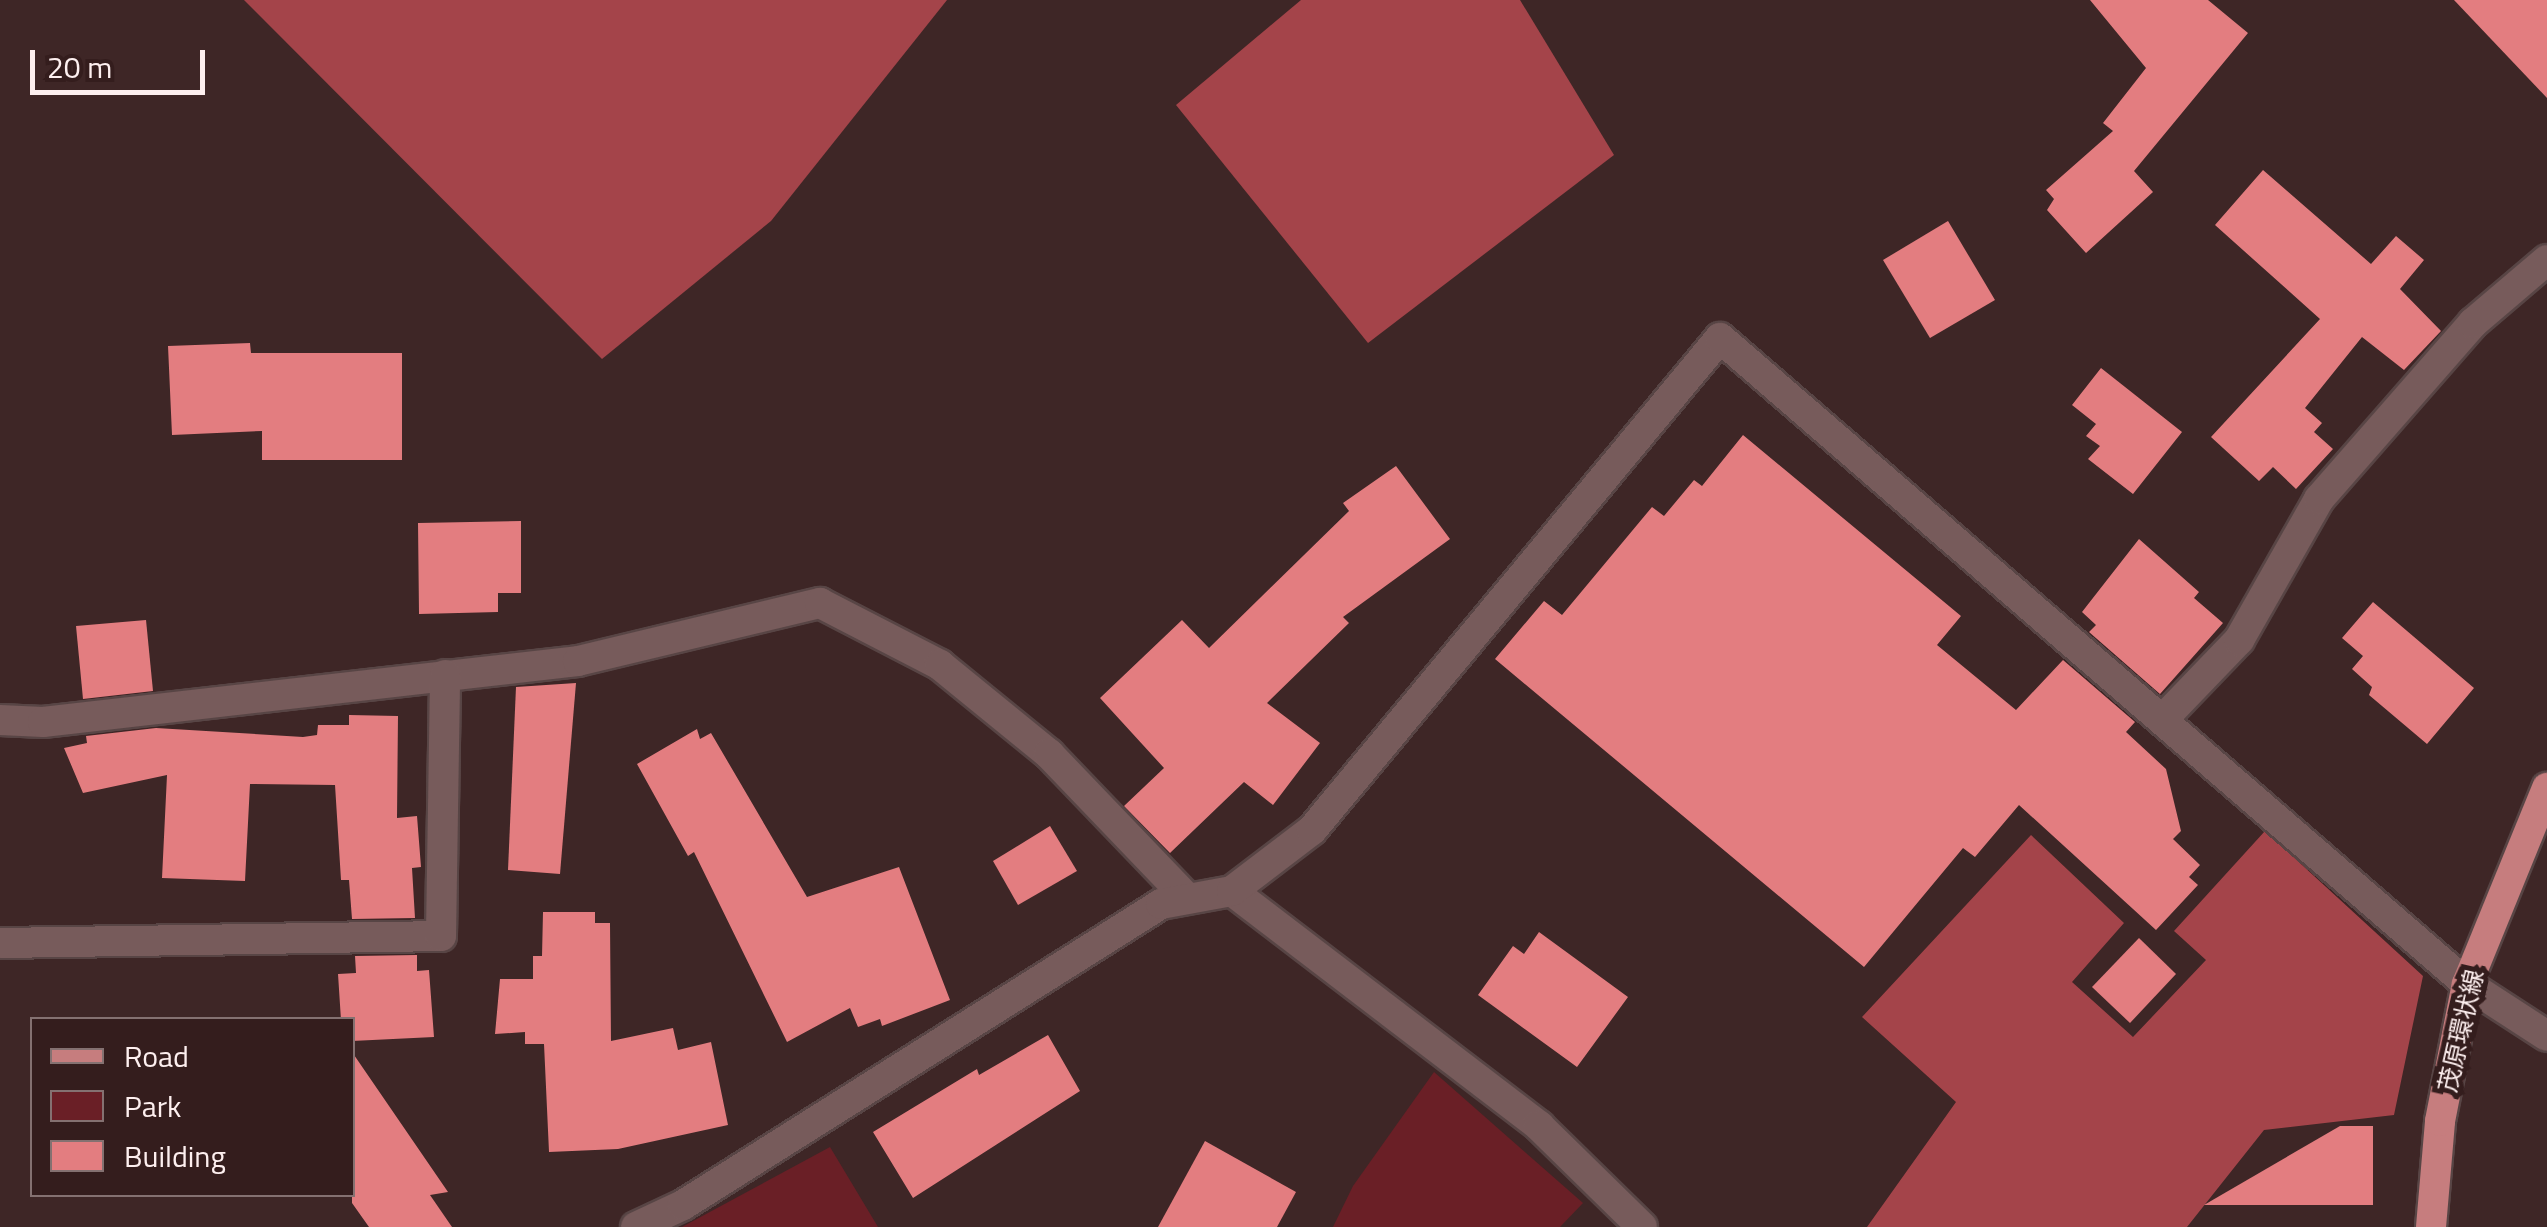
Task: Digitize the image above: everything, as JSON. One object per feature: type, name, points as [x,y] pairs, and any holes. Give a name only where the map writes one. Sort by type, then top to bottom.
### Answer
[{"type":"main road","name":"茂原環状線","points":[[2431,1227],[2440,1121],[2467,984],[2547,788]]},
{"type":"street","points":[[2162,719],[2239,640],[2318,500],[2473,324],[2547,260]]},
{"type":"street","points":[[636,1227],[683,1205],[1184,895],[1232,892],[1312,830],[1720,338],[2467,984],[2547,1036]]},
{"type":"street","points":[[0,720],[43,722],[578,661],[820,603],[940,665],[1049,754],[1184,895]]},
{"type":"street","points":[[0,944],[441,936],[445,675]]},
{"type":"street","points":[[1232,892],[1540,1126],[1642,1227]]},
{"type":"green space","points":[[1434,1072],[1583,1203],[1560,1227],[1333,1227],[1353,1186]]},
{"type":"green space","points":[[830,1147],[878,1227],[682,1227]]},
{"type":"shaded area","points":[[244,0],[947,0],[771,221],[602,359]]},
{"type":"shaded area","points":[[1301,0],[1520,0],[1614,155],[1368,343],[1176,105]]},
{"type":"shaded area","points":[[2265,831],[2423,976],[2394,1115],[2264,1130],[2187,1227],[1867,1227],[1956,1102],[1862,1017],[2031,835],[2124,923],[2072,982],[2133,1037],[2206,960],[2174,931]]},
{"type":"building","points":[[2090,0],[2208,0],[2248,33],[2134,171],[2153,192],[2086,253],[2047,210],[2054,199],[2046,190],[2113,131],[2103,123],[2146,68]]},
{"type":"building","points":[[2454,0],[2547,0],[2547,98]]},
{"type":"building","points":[[2263,170],[2371,264],[2396,236],[2424,260],[2400,289],[2441,331],[2404,370],[2362,337],[2305,408],[2322,423],[2314,432],[2333,449],[2296,489],[2273,467],[2259,481],[2211,437],[2320,319],[2215,225]]},
{"type":"building","points":[[1948,221],[1995,300],[1930,338],[1883,260]]},
{"type":"building","points":[[250,343],[251,353],[402,353],[402,460],[262,460],[262,431],[172,435],[168,346]]},
{"type":"building","points":[[2101,368],[2182,432],[2133,494],[2088,459],[2100,446],[2086,436],[2096,424],[2072,405]]},
{"type":"building","points":[[1743,435],[1961,616],[1937,645],[2016,710],[2063,660],[2135,722],[2126,732],[2166,769],[2181,831],[2173,839],[2200,865],[2189,877],[2198,885],[2156,930],[2019,805],[1975,857],[1963,848],[1864,967],[1495,659],[1544,601],[1562,615],[1652,507],[1664,516],[1694,480],[1702,486]]},
{"type":"building","points":[[1396,466],[1450,539],[1343,617],[1349,623],[1267,703],[1320,743],[1273,805],[1244,782],[1170,853],[1124,806],[1164,768],[1100,698],[1182,620],[1209,648],[1349,511],[1343,503]]},
{"type":"building","points":[[521,521],[521,593],[498,593],[498,612],[419,614],[418,523]]},
{"type":"building","points":[[2139,539],[2199,592],[2194,598],[2223,623],[2160,694],[2089,632],[2096,625],[2082,612]]},
{"type":"building","points":[[2373,602],[2474,688],[2427,744],[2369,695],[2372,687],[2352,669],[2363,656],[2342,638]]},
{"type":"building","points":[[146,620],[153,691],[83,699],[76,626]]},
{"type":"building","points":[[576,683],[560,874],[508,870],[516,687]]},
{"type":"building","points":[[349,715],[398,716],[397,818],[417,816],[421,867],[412,868],[415,918],[352,919],[349,880],[341,880],[335,785],[250,784],[245,881],[162,878],[167,775],[83,793],[64,748],[87,743],[86,736],[156,728],[303,737],[317,735],[318,725],[349,725]]},
{"type":"building","points":[[697,729],[700,739],[711,733],[807,897],[899,867],[950,1000],[882,1026],[880,1019],[858,1027],[850,1008],[787,1042],[694,852],[688,856],[637,764]]},
{"type":"building","points":[[1050,826],[1077,871],[1018,905],[993,861]]},
{"type":"building","points":[[543,912],[595,912],[595,923],[610,923],[611,1041],[673,1028],[678,1050],[711,1042],[728,1125],[618,1149],[549,1152],[544,1044],[525,1044],[525,1032],[495,1034],[500,979],[533,979],[533,956],[542,956]]},
{"type":"building","points":[[1539,932],[1628,997],[1577,1067],[1478,995],[1513,946],[1524,954]]},
{"type":"building","points":[[2139,938],[2176,974],[2130,1023],[2092,987]]},
{"type":"building","points":[[417,955],[417,971],[429,970],[434,1037],[355,1041],[355,1017],[341,1017],[338,974],[356,973],[355,956]]},
{"type":"building","points":[[1048,1035],[1080,1091],[913,1198],[873,1132],[977,1069],[979,1075]]},
{"type":"building","points":[[355,1056],[448,1192],[430,1195],[452,1227],[369,1227],[352,1203]]},
{"type":"building","points":[[2340,1126],[2373,1126],[2373,1205],[2204,1205]]},
{"type":"building","points":[[1205,1141],[1296,1192],[1277,1227],[1158,1227]]}]
